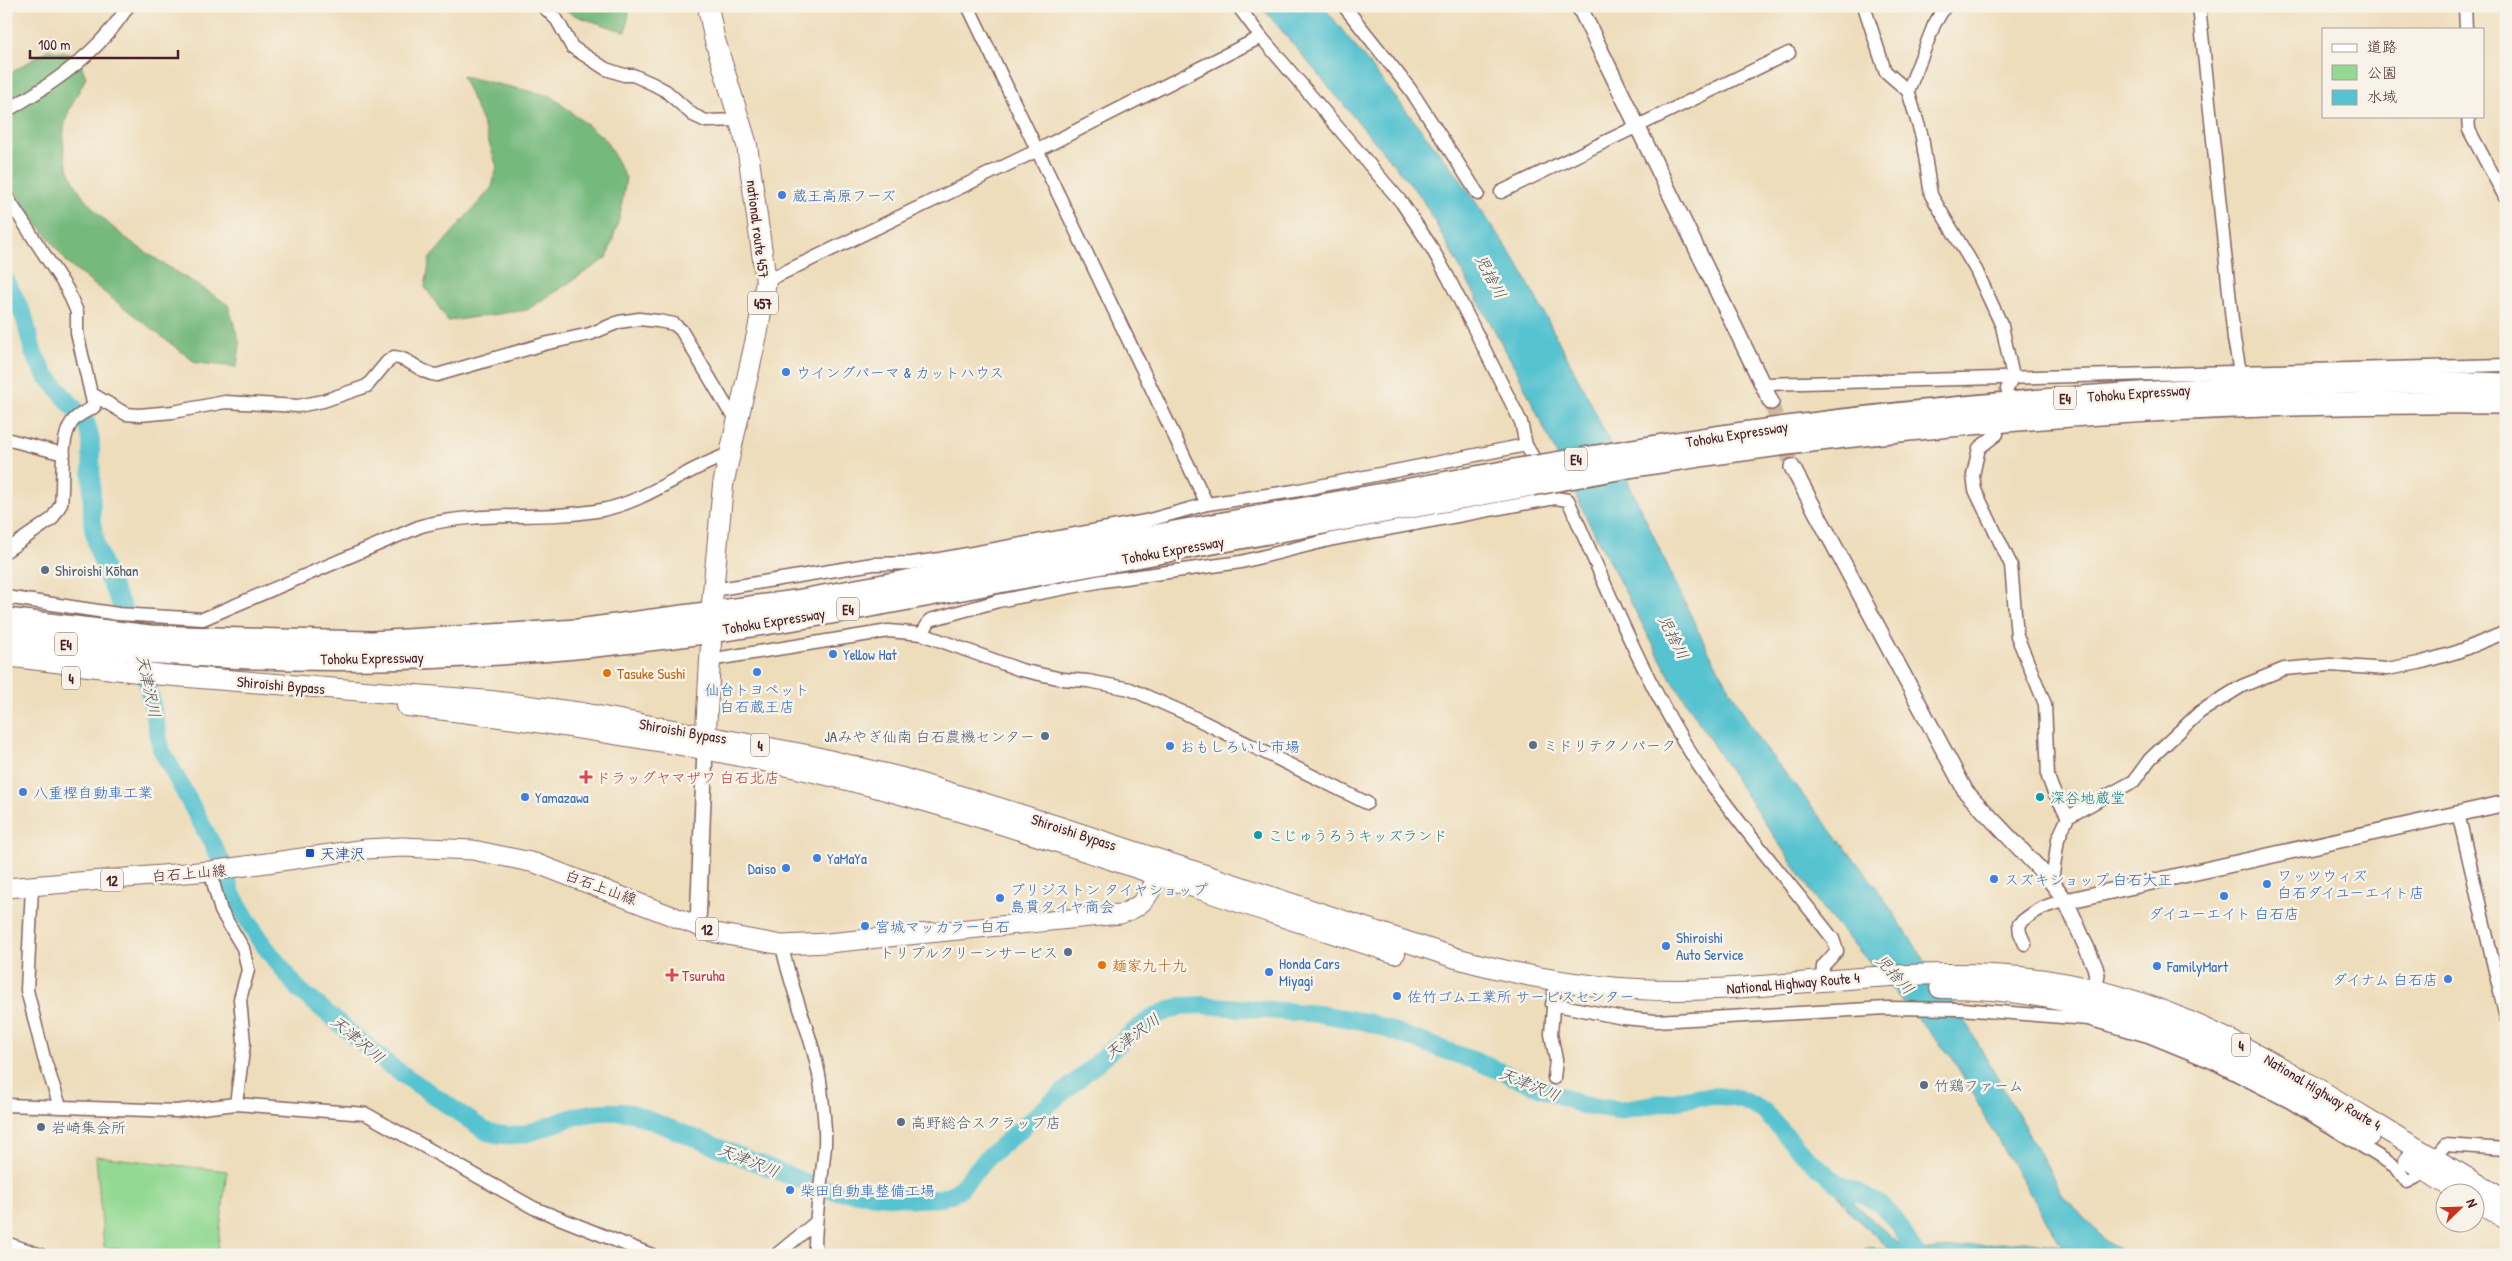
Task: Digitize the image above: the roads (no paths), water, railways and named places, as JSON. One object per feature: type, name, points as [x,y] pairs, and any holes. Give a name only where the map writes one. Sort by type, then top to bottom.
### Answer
[{"type":"highway","name":"national route 457","points":[[708,6],[714,37],[741,120],[747,145],[766,281],[758,330],[723,485],[713,596]]},
{"type":"highway","name":"Tohoku Expressway","points":[[151,635],[282,660],[375,660],[548,650],[633,642],[798,619],[1820,421],[2047,399],[2226,387],[2337,383],[2506,384]]},
{"type":"highway","name":"Tohoku Expressway","points":[[1628,459],[1822,438],[2050,417],[2334,403],[2506,403]]},
{"type":"highway","name":"E4","points":[[6,619],[151,635]]},
{"type":"highway","name":"E4","points":[[6,636],[122,632]]},
{"type":"highway","points":[[706,742],[710,652]]},
{"type":"highway","name":"Shiroishi Bypass","points":[[6,656],[134,678]]},
{"type":"highway","name":"Shiroishi Bypass","points":[[6,670],[134,678],[427,708],[706,742],[910,796],[1160,868],[1335,926]]},
{"type":"highway","name":"National Highway Route 4","points":[[1335,926],[1460,973],[1554,993],[1660,1003],[1746,1000],[1846,985],[1950,981],[2000,991],[2093,998],[2266,1076],[2428,1164],[2506,1200]]},
{"type":"highway","name":"National Highway Route 4","points":[[1554,993],[1722,989],[1822,980],[1846,985]]},
{"type":"highway","name":"National Highway Route 4","points":[[2428,1164],[2451,1184]]},
{"type":"highway","points":[[2484,1207],[2506,1219]]},
{"type":"main road","name":"白石上山線","points":[[6,888],[221,870],[366,848],[440,848],[493,852],[543,866],[736,938],[782,945],[828,943],[1120,914],[1140,906],[1147,899],[1160,868]]},
{"type":"street","points":[[6,111],[73,69],[116,26],[128,6]]},
{"type":"street","points":[[543,6],[557,20],[572,47],[606,69],[624,75],[633,75],[653,84],[666,91],[693,116],[706,121],[741,120]]},
{"type":"street","points":[[968,6],[1207,504]]},
{"type":"street","points":[[1238,6],[1397,196],[1430,244],[1521,422],[1526,445],[1555,498]]},
{"type":"street","points":[[1344,6],[1410,89],[1478,194]]},
{"type":"street","points":[[1579,6],[1771,402]]},
{"type":"street","points":[[1864,6],[1885,71],[1908,91],[1922,137],[1931,195],[1976,270],[2002,326],[2013,377],[2006,389]]},
{"type":"street","points":[[1908,91],[1934,25],[1946,6]]},
{"type":"street","points":[[2199,6],[2234,339],[2240,372]]},
{"type":"street","points":[[2465,6],[2466,28]]},
{"type":"street","points":[[766,281],[1038,150],[1262,37]]},
{"type":"street","points":[[1501,192],[1789,53]]},
{"type":"street","points":[[2468,118],[2469,130],[2506,199]]},
{"type":"street","points":[[6,196],[67,289],[77,312],[77,333],[94,407],[74,420],[69,427],[64,454],[62,494],[58,511],[52,518],[6,551]]},
{"type":"street","points":[[92,394],[126,414],[139,415],[173,412],[225,402],[298,406],[323,401],[366,386],[387,362],[394,357],[404,359],[424,372],[437,375],[544,344],[590,334],[619,322],[639,319],[674,324],[681,330],[728,409],[739,418]]},
{"type":"street","points":[[1762,384],[2506,365]]},
{"type":"street","points":[[1997,434],[1979,448],[1974,476],[1974,490],[2011,565],[2017,636],[2045,704],[2048,777],[2068,817]]},
{"type":"street","points":[[6,439],[64,454]]},
{"type":"street","points":[[713,596],[873,564],[912,563],[940,559],[1146,521],[1207,504],[1294,491],[1526,445]]},
{"type":"street","points":[[6,597],[122,632],[151,635],[203,620],[421,526],[448,519],[573,514],[603,510],[635,500],[710,460],[730,454]]},
{"type":"street","points":[[1792,466],[1966,792],[2049,879],[2066,901],[2096,968],[2097,975],[2093,998]]},
{"type":"street","points":[[922,634],[930,620],[998,600],[1103,581],[1241,562],[1333,539],[1555,498],[1568,500],[1620,618],[1690,750],[1706,776],[1833,939],[1837,951],[1823,966],[1822,980]]},
{"type":"street","points":[[710,652],[889,631],[922,634],[1021,670],[1062,679],[1088,681],[1130,689],[1185,713],[1367,803]]},
{"type":"street","points":[[2049,879],[2054,874],[2058,839],[2068,817],[2134,781],[2150,759],[2200,712],[2242,686],[2284,669],[2330,665],[2387,668],[2419,663],[2457,652],[2506,632]]},
{"type":"street","points":[[698,925],[706,742]]},
{"type":"street","points":[[2025,944],[2019,924],[2031,913],[2050,903],[2506,803]]},
{"type":"street","points":[[2458,813],[2506,1018]]},
{"type":"street","points":[[221,870],[221,911],[243,948],[248,970],[240,999],[244,1043],[236,1104]]},
{"type":"street","points":[[32,887],[27,990],[44,1058],[60,1106]]},
{"type":"street","points":[[782,945],[787,972],[809,1036],[821,1086],[825,1144],[815,1223],[815,1255]]},
{"type":"street","points":[[1554,1078],[1556,1060],[1551,1034],[1554,993],[1623,1018],[1656,1021],[1887,1008],[1960,1008],[2088,1019],[2148,1036],[2212,1062],[2290,1102],[2396,1167],[2407,1182],[2418,1176],[2445,1146],[2506,1149]]},
{"type":"street","points":[[6,1106],[60,1106],[176,1111],[236,1104],[366,1114],[534,1208],[652,1255]]},
{"type":"street","points":[[776,1255],[815,1223]]},
{"type":"street","points":[[6,1243],[41,1255]]},
{"type":"water","name":"児捨川","points":[[1261,6],[1323,6],[1458,176],[1518,264],[1590,401],[1702,639],[1758,739],[1874,884],[1967,1024],[2064,1197],[2107,1242],[2128,1255],[1858,1255],[1866,1247],[1891,1249],[1852,1215],[1836,1191],[1818,1172],[1833,1171],[1857,1206],[1899,1244],[1929,1250],[2023,1241],[2062,1246],[2002,1147],[1953,1059],[1823,909],[1734,777],[1670,677],[1589,523],[1518,373],[1421,197]]},
{"type":"waterway","name":"天津沢川","points":[[6,280],[24,316],[33,352],[45,374],[86,422],[91,440],[92,522],[97,547],[107,576],[139,642],[161,749],[222,862],[232,894],[259,939],[298,989],[389,1065],[487,1132],[501,1135],[525,1134],[587,1114],[606,1112],[632,1113],[815,1186],[835,1191],[918,1199],[941,1198],[958,1191],[987,1158],[1135,1030],[1154,1016],[1181,1006],[1202,1005],[1320,1014],[1367,1022],[1478,1062],[1582,1105],[1619,1110],[1697,1097],[1720,1096],[1743,1100],[1765,1112],[1800,1151],[1837,1183],[1881,1205],[1894,1218],[1917,1255]]},
{"type":"tunnel","points":[[1771,402],[1792,467]]},
{"type":"place","name":"蔵王高原フーズ","points":[[782,195]]},
{"type":"place","name":"ウイングパーマ & カットハウス","points":[[786,372]]},
{"type":"place","name":"Shiroishi Kōhan","points":[[45,570]]},
{"type":"place","name":"Yellow Hat","points":[[833,654]]},
{"type":"place","name":"仙台トヨペット 白石蔵王店","points":[[757,672]]},
{"type":"place","name":"Tasuke Sushi","points":[[607,673]]},
{"type":"place","name":"JAみやぎ仙南 白石農機センター","points":[[1045,736]]},
{"type":"place","name":"ミドリテクノパーク","points":[[1533,745]]},
{"type":"place","name":"おもしろいし市場","points":[[1170,746]]},
{"type":"place","name":"ドラッグヤマザワ 白石北店","points":[[586,777]]},
{"type":"place","name":"八重樫自動車工業","points":[[23,792]]},
{"type":"place","name":"Yamazawa","points":[[525,797]]},
{"type":"place","name":"深谷地蔵堂","points":[[2040,797]]},
{"type":"place","name":"こじゅうろうキッズランド","points":[[1258,835]]},
{"type":"place","name":"天津沢","points":[[310,853]]},
{"type":"place","name":"YaMaYa","points":[[817,858]]},
{"type":"place","name":"Daiso","points":[[786,868]]},
{"type":"place","name":"スズキショップ 白石大正","points":[[1994,879]]},
{"type":"place","name":"ワッツウィズ 白石ダイユーエイト店","points":[[2267,884]]},
{"type":"place","name":"ダイユーエイト 白石店","points":[[2224,896]]},
{"type":"place","name":"ブリジストン タイヤショップ 島貫タイヤ商会","points":[[1000,898]]},
{"type":"place","name":"宮城マッカラー白石","points":[[865,926]]},
{"type":"place","name":"Shiroishi Auto Service","points":[[1666,946]]},
{"type":"place","name":"トリプルクリーンサービス","points":[[1068,952]]},
{"type":"place","name":"麺家九十九","points":[[1102,965]]},
{"type":"place","name":"FamilyMart","points":[[2157,966]]},
{"type":"place","name":"Honda Cars Miyagi","points":[[1269,972]]},
{"type":"place","name":"Tsuruha","points":[[672,975]]},
{"type":"place","name":"ダイナム 白石店","points":[[2448,979]]},
{"type":"place","name":"佐竹ゴム工業所 サービスセンター","points":[[1397,996]]},
{"type":"place","name":"竹鶏ファーム","points":[[1924,1085]]},
{"type":"place","name":"高野総合スクラップ店","points":[[901,1122]]},
{"type":"place","name":"岩崎集会所","points":[[41,1127]]},
{"type":"place","name":"柴田自動車整備工場","points":[[790,1190]]}]
